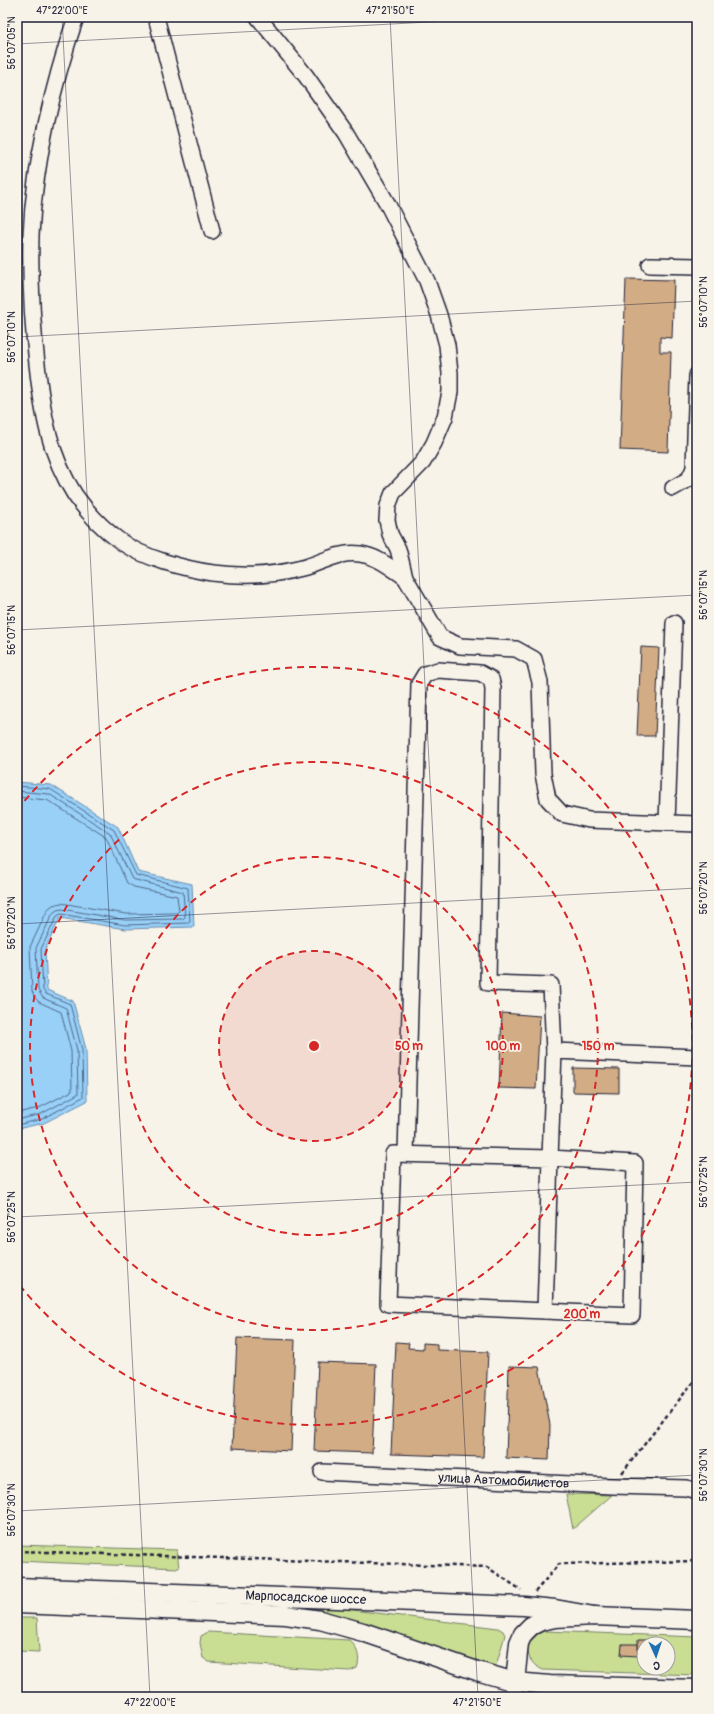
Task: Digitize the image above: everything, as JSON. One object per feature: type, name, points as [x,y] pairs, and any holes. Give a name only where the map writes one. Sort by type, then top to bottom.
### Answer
[{"type":"main road","name":"Марпосадское шоссе","points":[[17,1587],[524,1606],[554,1609],[594,1616]]},
{"type":"main road","name":"Марпосадское шоссе","points":[[17,1604],[286,1615],[320,1620],[363,1632],[477,1671],[514,1689],[550,1684],[656,1692],[697,1689]]},
{"type":"main road","name":"Марпосадское шоссе","points":[[514,1689],[519,1644],[523,1634],[531,1626],[541,1621],[555,1618],[594,1616],[697,1620]]},
{"type":"lane","points":[[76,17],[53,94],[34,196],[31,235],[33,328],[44,422],[51,446],[62,472],[76,495],[96,520],[120,541],[140,552],[172,563],[210,573],[245,576],[276,574],[304,568],[330,557],[345,554],[362,554],[380,560],[405,577]]},
{"type":"lane","points":[[156,17],[212,230]]},
{"type":"lane","points":[[258,17],[306,76],[346,134],[387,203],[427,280],[447,344],[450,392],[444,417],[434,443],[423,462],[393,493],[388,506],[387,520],[390,534],[398,549],[405,577],[440,638],[460,646],[516,649],[534,659],[540,682],[544,781],[548,799],[562,814],[589,820],[697,824]]},
{"type":"lane","points":[[650,265],[697,266]]},
{"type":"lane","points":[[673,488],[689,480],[694,468],[697,375]]},
{"type":"lane","points":[[667,823],[674,623]]},
{"type":"lane","points":[[406,1154],[419,684],[425,674],[438,670],[480,673],[491,679],[494,688],[488,983],[551,985],[554,1051],[545,1311]]},
{"type":"lane","points":[[554,1051],[697,1057]]},
{"type":"lane","points":[[393,1154],[550,1158],[634,1163],[632,1315],[388,1304],[393,1154]]},
{"type":"lane","name":"улица Автомобилистов","points":[[322,1472],[612,1486],[694,1488]]},
{"type":"path","points":[[612,1486],[697,1377]]},
{"type":"path","points":[[17,1551],[487,1567],[524,1592]]},
{"type":"path","points":[[530,1592],[536,1592],[559,1564],[697,1561]]},
{"type":"green space","points":[[566,1494],[612,1495],[573,1529]]},
{"type":"green space","points":[[17,1545],[177,1550],[179,1568],[17,1561]]},
{"type":"green space","points":[[293,1605],[328,1607],[498,1628],[503,1631],[505,1635],[495,1669]]},
{"type":"green space","points":[[17,1618],[37,1618],[39,1652],[17,1651]]},
{"type":"green space","points":[[544,1631],[672,1636],[636,1636],[636,1673],[543,1670],[531,1661],[529,1656],[529,1644],[532,1639]]},
{"type":"green space","points":[[208,1632],[349,1640],[358,1652],[359,1660],[357,1668],[350,1671],[209,1662],[203,1658],[200,1643],[201,1636]]},
{"type":"green space","points":[[676,1636],[697,1637],[697,1675],[676,1674]]},
{"type":"water","points":[[17,782],[51,785],[118,827],[138,872],[192,884],[194,927],[125,929],[60,918],[45,950],[47,990],[73,1001],[86,1049],[87,1101],[44,1123],[17,1129]]},
{"type":"building","points":[[626,279],[674,280],[672,338],[660,337],[660,352],[671,352],[668,452],[620,450]]},
{"type":"building","points":[[641,647],[659,648],[655,736],[637,736]]},
{"type":"building","points":[[502,1013],[540,1016],[536,1089],[499,1088]]},
{"type":"building","points":[[573,1068],[619,1069],[619,1093],[573,1092]]},
{"type":"building","points":[[237,1338],[295,1340],[291,1451],[232,1448]]},
{"type":"building","points":[[396,1342],[409,1343],[408,1348],[423,1349],[423,1343],[437,1344],[437,1350],[488,1352],[483,1457],[391,1454]]},
{"type":"building","points":[[318,1362],[376,1364],[372,1453],[314,1451]]},
{"type":"building","points":[[509,1366],[539,1367],[550,1425],[549,1460],[506,1458]]},
{"type":"building","points":[[622,1644],[636,1644],[636,1656],[621,1655]]}]
